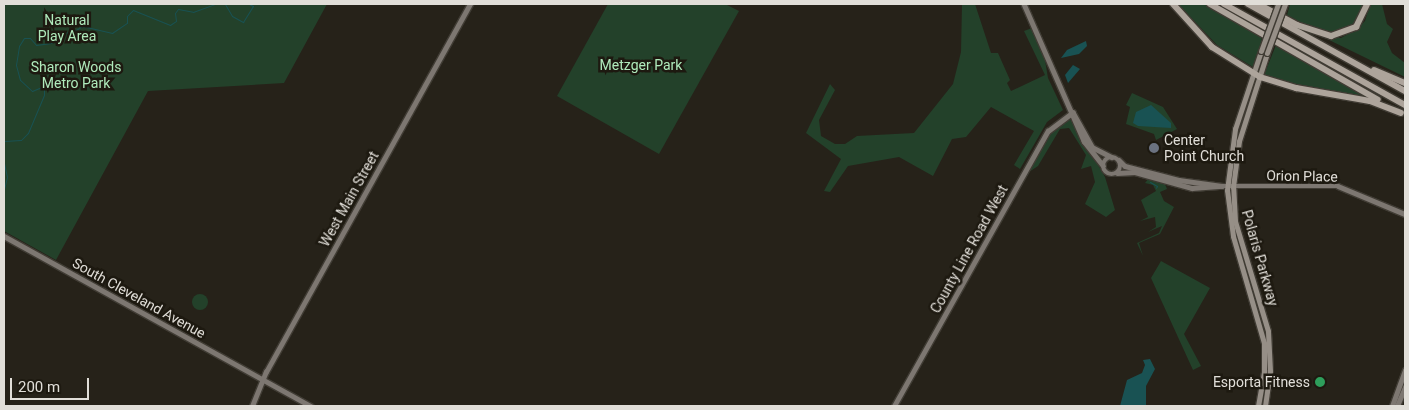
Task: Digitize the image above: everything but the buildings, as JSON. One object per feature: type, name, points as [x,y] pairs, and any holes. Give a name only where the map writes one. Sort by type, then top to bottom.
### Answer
[{"type":"highway","points":[[1173,4],[1212,47],[1256,75],[1296,88],[1370,101],[1403,115]]},
{"type":"highway","points":[[1210,4],[1403,115]]},
{"type":"highway","points":[[1224,4],[1405,105]]},
{"type":"highway","points":[[1248,4],[1405,91]]},
{"type":"highway","points":[[1258,4],[1297,25],[1331,36],[1356,27],[1367,4]]},
{"type":"highway","points":[[1342,56],[1405,83]]},
{"type":"main road","name":"West Main Street","points":[[252,406],[262,380],[470,4]]},
{"type":"main road","points":[[1024,4],[1088,149],[1103,165],[1108,174],[1117,173],[1119,160]]},
{"type":"main road","name":"Polaris Parkway","points":[[1258,406],[1264,371],[1264,343],[1232,231],[1227,186],[1233,140],[1264,52],[1278,4]]},
{"type":"main road","name":"Polaris Parkway","points":[[1264,52],[1285,4]]},
{"type":"main road","name":"Orion Place","points":[[1073,112],[1092,147],[1119,160],[1125,166],[1144,169],[1179,180],[1227,186]]},
{"type":"main road","name":"County Line Road West","points":[[894,406],[1048,131],[1073,112]]},
{"type":"main road","points":[[1103,165],[1112,157]]},
{"type":"main road","points":[[1127,172],[1144,169]]},
{"type":"main road","name":"Orion Place","points":[[1117,173],[1127,172],[1192,188],[1227,186],[1338,186],[1405,214]]},
{"type":"main road","name":"Polaris Parkway","points":[[1227,186],[1236,226],[1268,331],[1270,372],[1265,406]]},
{"type":"main road","name":"South Cleveland Avenue","points":[[4,236],[312,406]]},
{"type":"main road","points":[[1392,406],[1405,370]]},
{"type":"main road","points":[[1397,406],[1405,387]]},
{"type":"green space","name":"Sharon Woods Metro Park","points":[[4,4],[327,4],[284,83],[148,91],[56,260],[4,231]]},
{"type":"green space","name":"Metzger Park","points":[[608,4],[725,4],[739,11],[659,154],[557,96]]},
{"type":"green space","points":[[962,4],[975,4],[991,53],[998,53],[1010,80],[1007,83],[1011,91],[1045,75],[1024,31],[1032,28],[1044,54],[1048,78],[1063,110],[1047,122],[1020,169],[1014,165],[1034,131],[991,107],[966,137],[952,139],[933,176],[899,157],[848,166],[830,192],[824,191],[841,159],[806,133],[830,84],[835,90],[819,120],[821,136],[835,144],[845,144],[857,136],[914,133],[953,84],[961,52]]},
{"type":"green space","points":[[1178,4],[1205,4],[1261,35],[1262,42],[1253,67],[1217,45]]},
{"type":"green space","points":[[1290,4],[1365,4],[1356,23],[1336,33],[1319,32],[1287,15]]},
{"type":"green space","points":[[1370,4],[1382,4],[1387,24],[1393,29],[1387,42],[1392,53],[1405,63],[1405,77],[1325,38],[1341,38],[1357,29],[1365,21]]},
{"type":"green space","points":[[1276,45],[1370,98],[1291,84],[1264,75]]},
{"type":"green space","points":[[1132,93],[1163,107],[1177,129],[1156,140],[1154,134],[1126,124],[1130,107],[1126,105]]},
{"type":"green space","points":[[1068,119],[1073,121],[1105,177],[1115,210],[1106,217],[1085,204],[1095,182],[1091,166],[1081,169],[1086,155],[1069,128],[1060,129],[1038,166],[1029,172],[1056,125]]},
{"type":"green space","points":[[1149,178],[1165,184],[1167,189],[1160,192],[1164,201],[1174,207],[1160,234],[1139,243],[1143,256],[1137,243],[1159,233],[1162,226],[1148,232],[1156,227],[1155,217],[1140,221],[1148,217],[1141,200],[1156,191],[1153,185],[1145,183]]},
{"type":"green space","points":[[1161,261],[1210,288],[1184,334],[1201,366],[1193,370],[1151,278]]},
{"type":"green space","points":[[200,294],[206,296],[208,302],[206,308],[200,310],[194,308],[192,302],[194,296]]},
{"type":"water","points":[[1086,41],[1087,46],[1079,54],[1061,58],[1067,50]]},
{"type":"water","points":[[1073,65],[1080,69],[1068,83],[1065,75]]},
{"type":"water","points":[[1151,105],[1171,123],[1171,128],[1138,126],[1133,123],[1136,112]]},
{"type":"water","points":[[1150,359],[1155,369],[1146,386],[1146,406],[1120,406],[1127,380],[1142,373],[1145,365],[1143,360]]},
{"type":"waterway","points":[[4,141],[21,140],[28,133],[44,95],[44,86],[32,91],[20,80],[16,65],[19,46],[24,38],[30,38],[36,45],[51,43],[55,41],[50,35],[53,31],[71,33],[82,26],[112,33],[127,23],[127,16],[133,10],[170,25],[176,21],[175,13],[178,9],[193,12],[215,4]]},
{"type":"waterway","points":[[225,4],[232,16],[243,22],[253,6],[249,4]]},
{"type":"waterway","points":[[4,163],[7,177],[4,189]]},
{"type":"waterway","points":[[1150,182],[1157,186],[1156,188]]},
{"type":"place","name":"Center Point Church","points":[[1154,148]]},
{"type":"place","name":"Esporta Fitness","points":[[1320,382]]},
{"type":"park label","name":"Natural Play Area","points":[[67,28]]}]
